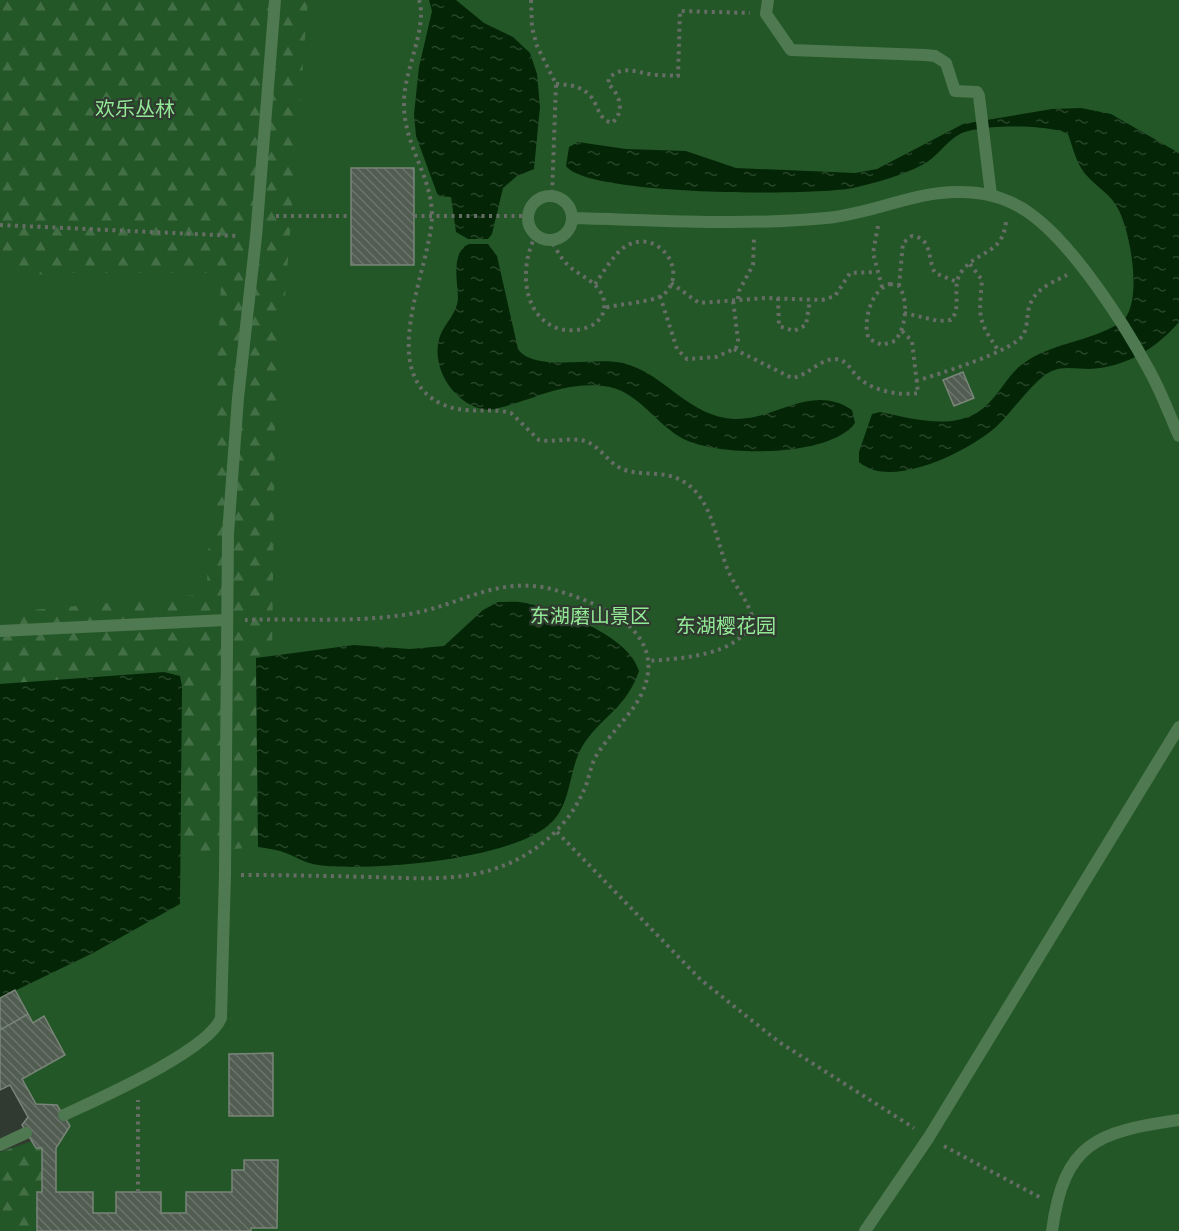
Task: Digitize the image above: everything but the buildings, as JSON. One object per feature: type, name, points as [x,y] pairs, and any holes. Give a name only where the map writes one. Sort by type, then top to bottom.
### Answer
[{"type":"lane","points":[[64,1115],[138,1079],[210,1035],[217,1028],[222,1007],[228,534],[237,409],[256,237],[275,0]]},
{"type":"lane","points":[[768,0],[766,14],[791,50],[935,56],[946,63],[955,91],[978,94],[991,195]]},
{"type":"lane","points":[[572,218],[825,219],[867,212],[946,192],[991,195],[1032,215],[1045,226],[1082,268],[1149,370],[1179,436]]},
{"type":"lane","points":[[552,196],[567,203],[572,218],[565,234],[551,240],[536,235],[530,227],[528,216],[533,203],[542,197],[552,196]]},
{"type":"lane","points":[[0,631],[226,620]]},
{"type":"lane","points":[[865,1231],[929,1137],[1179,727]]},
{"type":"lane","points":[[1052,1231],[1055,1205],[1071,1164],[1096,1140],[1117,1131],[1179,1120]]},
{"type":"lane","points":[[0,1145],[26,1133]]},
{"type":"path","points":[[419,0],[422,17],[407,72],[404,119],[412,153],[427,183],[432,216],[430,240],[414,300],[409,338],[413,370],[427,394],[445,405],[469,412],[511,413],[539,440],[588,442],[624,470],[680,478],[694,489],[704,502],[728,570],[746,600],[753,620],[740,637],[718,649],[694,656],[650,661]]},
{"type":"path","points":[[531,0],[532,28],[537,46],[556,84],[552,196]]},
{"type":"path","points":[[556,84],[572,85],[584,89],[605,120],[612,123],[618,116],[620,104],[617,92],[607,82],[614,73],[627,69],[650,75],[678,76],[680,11],[766,14]]},
{"type":"path","points":[[904,314],[939,321],[951,320],[956,313],[957,282],[970,264],[994,248],[1002,238],[1007,201]]},
{"type":"path","points":[[879,208],[873,244],[877,272],[882,287]]},
{"type":"path","points":[[257,216],[351,216]]},
{"type":"path","points":[[414,216],[528,216]]},
{"type":"path","points":[[734,350],[738,340],[736,299],[753,265],[755,220]]},
{"type":"path","points":[[0,225],[256,237]]},
{"type":"path","points":[[536,235],[526,260],[526,281],[531,298],[542,318],[558,328],[584,329],[598,321],[604,308],[602,296],[596,284],[565,262],[551,240]]},
{"type":"path","points":[[899,286],[890,284],[882,287],[868,314],[868,337],[875,343],[886,344],[895,341],[901,330],[904,297],[899,286],[903,243],[912,236],[920,237],[927,244],[935,273],[957,282]]},
{"type":"path","points":[[596,284],[623,249],[631,244],[644,242],[657,245],[671,259],[671,283],[660,296],[604,308]]},
{"type":"path","points":[[970,264],[982,280],[979,307],[981,321],[998,350]]},
{"type":"path","points":[[916,381],[998,350],[1023,336],[1030,303],[1041,289],[1082,268]]},
{"type":"path","points":[[671,283],[696,303],[736,299],[810,300],[835,296],[850,273],[877,272]]},
{"type":"path","points":[[660,296],[674,340],[682,356],[708,358],[734,350],[792,378],[802,376],[833,359],[847,363],[859,379],[879,388],[902,394],[918,393],[912,341],[901,330]]},
{"type":"path","points":[[778,298],[779,326],[794,332],[805,327],[810,300]]},
{"type":"path","points":[[225,874],[417,878],[460,876],[496,868],[527,855],[557,832],[575,807],[596,757],[640,696],[650,669],[645,647],[631,627],[609,611],[554,590],[531,586],[497,588],[407,615],[226,620]]},
{"type":"path","points":[[557,832],[701,980],[779,1042],[929,1137],[1055,1205]]},
{"type":"path","points":[[138,1079],[138,1192]]},
{"type":"green space","name":"东湖磨山景区","points":[[0,0],[1179,0],[1179,1231],[37,1231],[37,1192],[42,1192],[36,1148],[22,1125],[28,1117],[10,1085],[0,1090],[0,1030],[28,1014],[15,990],[0,998]]},
{"type":"green space","name":"欢乐丛林","points":[[0,0],[308,0],[275,427],[272,656],[256,659],[258,847],[181,853],[182,686],[180,676],[164,672],[0,684],[0,613],[194,595],[204,592],[207,583],[221,284],[213,273],[64,273],[52,276],[0,269]]},
{"type":"green space","points":[[32,1141],[36,1148],[42,1148],[42,1192],[37,1192],[37,1231],[0,1231],[0,1152]]},
{"type":"water","points":[[429,0],[456,0],[484,23],[513,37],[530,53],[537,74],[540,107],[534,169],[517,176],[503,188],[492,234],[488,239],[468,239],[456,232],[451,197],[438,196],[416,136],[414,114],[419,67],[432,11]]},
{"type":"water","points":[[1081,108],[1111,114],[1179,153],[1179,322],[1160,341],[1127,361],[1102,368],[1066,368],[1052,371],[1031,388],[985,436],[950,456],[910,470],[890,472],[873,470],[859,462],[859,452],[872,414],[880,412],[936,422],[964,418],[988,404],[1016,370],[1031,358],[1108,329],[1120,323],[1128,314],[1132,301],[1133,267],[1122,217],[1111,199],[1081,168],[1068,134],[1046,128],[1014,126],[969,131],[955,137],[927,162],[914,169],[870,184],[830,191],[750,192],[655,188],[614,183],[583,176],[566,166],[569,147],[578,142],[626,149],[686,151],[736,168],[855,173],[877,169],[963,124],[1052,109]]},
{"type":"water","points":[[469,244],[488,244],[497,256],[518,349],[526,356],[551,362],[611,361],[623,363],[638,368],[690,403],[718,416],[735,419],[750,418],[808,401],[822,400],[837,403],[852,410],[855,423],[842,435],[822,443],[771,451],[744,451],[718,449],[696,444],[680,437],[629,395],[610,387],[577,386],[548,392],[489,410],[477,408],[456,394],[442,373],[438,361],[440,336],[458,299],[457,261],[463,248]]},
{"type":"water","points":[[498,602],[519,602],[540,606],[591,626],[622,646],[633,658],[639,671],[628,694],[585,742],[576,762],[564,804],[552,822],[533,835],[507,846],[475,854],[371,867],[318,865],[280,851],[258,847],[256,658],[354,645],[410,649],[444,646],[483,610]]},
{"type":"water","points":[[164,672],[180,676],[182,686],[180,904],[93,953],[0,998],[0,684]]},
{"type":"park label","name":"东湖樱花园","points":[[726,626]]}]
